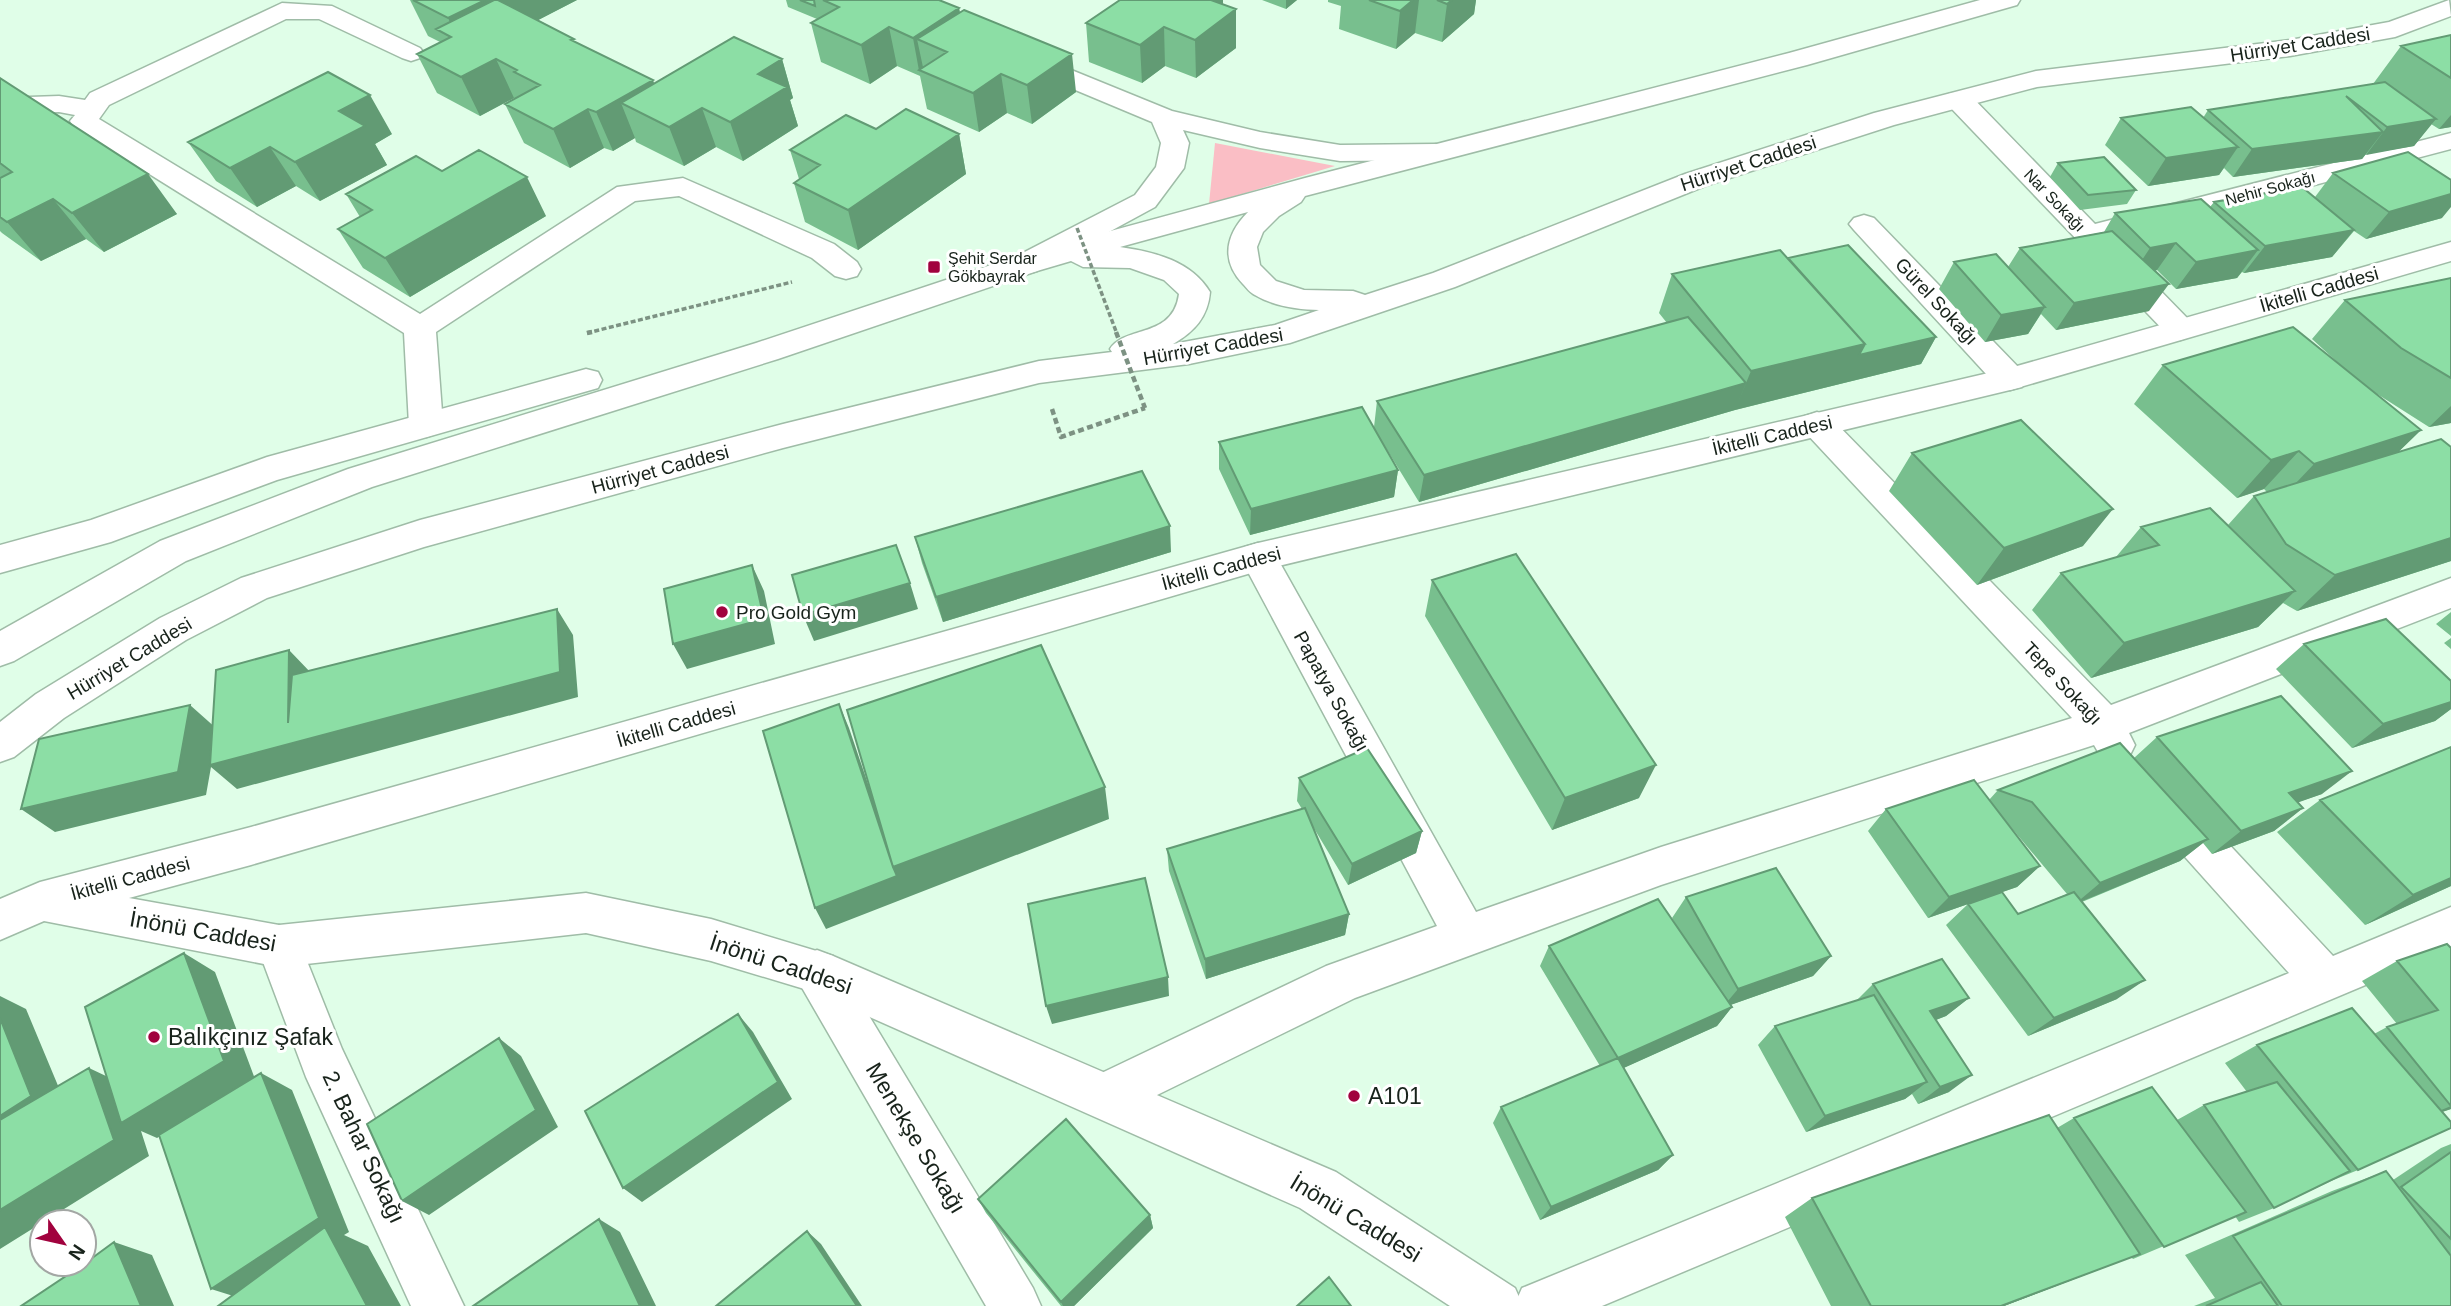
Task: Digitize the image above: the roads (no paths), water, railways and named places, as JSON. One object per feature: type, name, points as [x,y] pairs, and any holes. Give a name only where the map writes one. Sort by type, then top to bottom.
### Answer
[{"type":"main road","points":[[0,650],[173,551],[360,478],[767,351],[1026,264],[1435,152],[1798,59],[2008,0]]},
{"type":"main road","name":"Hürriyet Caddesi","points":[[0,745],[50,706],[173,629],[254,588],[421,534],[783,436],[1039,372],[1189,354],[1279,335],[1457,275],[1695,180],[1884,119],[2036,79],[2290,48],[2395,29],[2451,7]]},
{"type":"main road","points":[[411,53],[323,10],[282,11],[99,99],[83,121],[420,328]]},
{"type":"main road","points":[[1002,50],[1163,117],[1260,140],[1340,153],[1435,152]]},
{"type":"main road","name":"Nar Sokağı","points":[[1959,100],[2180,329]]},
{"type":"main road","points":[[0,106],[59,104],[92,109]]},
{"type":"main road","points":[[1026,264],[1144,201],[1171,168],[1175,143],[1163,117]]},
{"type":"main road","name":"Nehir Sokağı","points":[[2088,235],[2451,141]]},
{"type":"main road","points":[[1315,184],[1270,207],[1251,229],[1243,244],[1245,268],[1265,288],[1301,300],[1385,301]]},
{"type":"main road","points":[[420,328],[627,193],[682,187],[823,251],[846,269]]},
{"type":"main road","name":"Gürel Sokağı","points":[[1864,224],[2010,379]]},
{"type":"main road","points":[[1026,264],[1100,255],[1125,258],[1176,274],[1195,292],[1195,306],[1185,323],[1145,344],[1039,372]]},
{"type":"main road","name":"İkitelli Caddesi","points":[[20,911],[1258,557],[2010,379],[2448,255]]},
{"type":"main road","points":[[420,328],[426,425]]},
{"type":"main road","points":[[0,559],[99,532],[267,470],[680,354],[767,351]]},
{"type":"main road","name":"Tepe Sokağı","points":[[1817,424],[2105,725],[2121,757],[2326,981]]},
{"type":"main road","name":"Papatya Sokağı","points":[[1258,557],[1466,936]]},
{"type":"main road","points":[[1106,1096],[1342,981],[1661,866],[2105,725],[2451,593]]},
{"type":"main road","name":"İnönü Caddesi","points":[[20,911],[279,946],[586,913],[711,940],[817,971],[1318,1190],[1497,1306]]},
{"type":"main road","points":[[1540,1306],[2451,928]]},
{"type":"main road","name":"2. Bahar Sokağı","points":[[279,946],[323,1061],[438,1306]]},
{"type":"main road","name":"Menekşe Sokağı","points":[[817,971],[1016,1306]]},
{"type":"place","name":"Şehit Serdar Gökbayrak","points":[[934,267]]},
{"type":"place","name":"Pro Gold Gym","points":[[722,612]]},
{"type":"place","name":"Balıkçınız Şafak","points":[[154,1037]]},
{"type":"place","name":"A101","points":[[1354,1096]]}]
